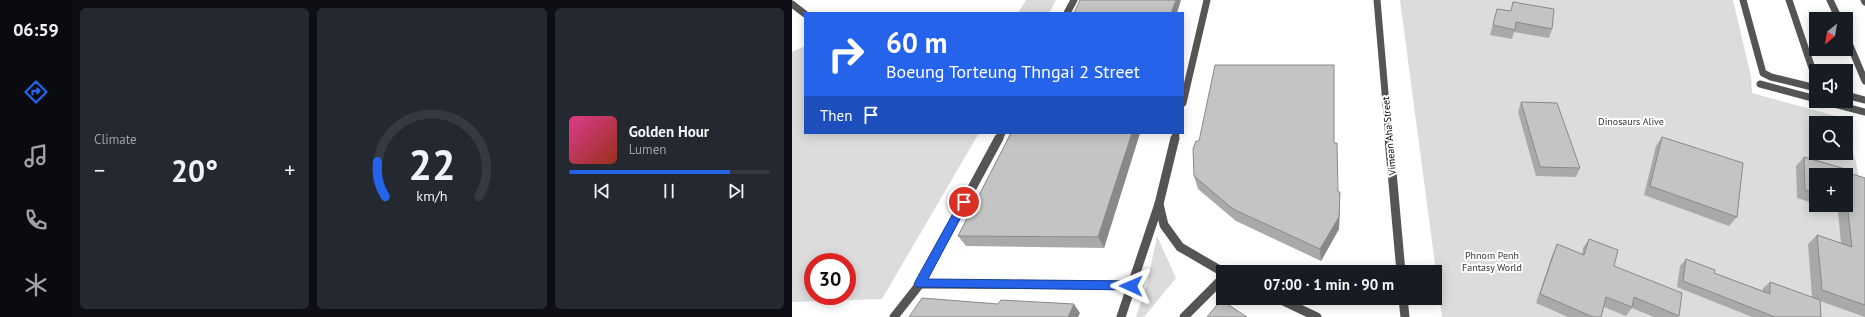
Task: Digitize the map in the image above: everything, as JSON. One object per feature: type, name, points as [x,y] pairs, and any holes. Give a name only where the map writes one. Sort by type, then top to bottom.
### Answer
[{"type":"street","points":[[1068,12],[1074,0]]},
{"type":"street","points":[[1184,98],[1207,0]]},
{"type":"street","name":"Vimean Aha Street","points":[[1377,0],[1400,265]]},
{"type":"street","points":[[1744,0],[1763,73],[1771,77],[1809,86]]},
{"type":"street","points":[[1789,0],[1811,64]]},
{"type":"street","points":[[1830,0],[1836,12]]},
{"type":"street","points":[[792,4],[804,13]]},
{"type":"street","points":[[1853,53],[1865,82]]},
{"type":"street","points":[[1760,84],[1809,97]]},
{"type":"street","points":[[1853,97],[1865,100]]},
{"type":"street","points":[[1849,108],[1865,112]]},
{"type":"street","points":[[894,317],[920,284],[1001,134]]},
{"type":"street","points":[[1121,317],[1159,204],[1176,134]]},
{"type":"street","points":[[1159,204],[1164,225],[1180,247],[1216,268]]},
{"type":"street","points":[[920,284],[1131,286]]},
{"type":"street","points":[[1184,317],[1216,285]]},
{"type":"street","points":[[1292,305],[1317,317]]},
{"type":"street","points":[[1404,305],[1405,317]]},
{"type":"green space","points":[[1026,0],[1056,0],[1050,12],[1019,12]]},
{"type":"green space","points":[[1400,0],[1733,0],[1751,76],[1752,93],[1836,116],[1809,116],[1809,160],[1853,160],[1853,152],[1865,218],[1865,317],[1442,317],[1440,305],[1442,305],[1442,265],[1435,265]]},
{"type":"green space","points":[[804,46],[804,134],[978,134],[882,299],[856,300],[856,253],[804,253],[804,302],[792,302],[792,52]]},
{"type":"green space","points":[[1157,236],[1176,278],[1144,317],[1136,317],[1147,284]]},
{"type":"building","points":[[1080,0],[1176,0],[1171,12],[1074,12]]},
{"type":"building","points":[[1513,2],[1554,9],[1552,29],[1516,22],[1515,30],[1493,25],[1497,9],[1511,11]]},
{"type":"building","points":[[1215,65],[1334,65],[1334,143],[1337,143],[1338,192],[1340,192],[1339,217],[1320,249],[1233,209],[1194,176],[1193,149],[1196,141],[1199,141]]},
{"type":"building","points":[[1521,102],[1557,103],[1580,168],[1540,167]]},
{"type":"building","points":[[1010,134],[1132,134],[1098,237],[958,236]]},
{"type":"building","points":[[1662,137],[1743,163],[1737,217],[1650,186]]},
{"type":"building","points":[[1804,157],[1809,158],[1809,160],[1814,160],[1842,168],[1809,168],[1809,191],[1805,190]]},
{"type":"building","points":[[1853,174],[1865,178],[1865,305],[1822,290],[1817,235],[1852,247],[1848,212],[1853,212]]},
{"type":"building","points":[[1589,239],[1618,250],[1614,266],[1682,293],[1679,316],[1634,297],[1632,307],[1606,297],[1601,317],[1593,317],[1540,294],[1557,244],[1584,255]]},
{"type":"building","points":[[1686,259],[1715,270],[1714,273],[1770,294],[1770,282],[1820,300],[1821,317],[1775,317],[1683,281]]},
{"type":"building","points":[[922,298],[998,304],[1001,300],[1074,304],[1068,317],[909,317]]},
{"type":"building","points":[[1217,305],[1229,305],[1247,317],[1207,317]]},
{"type":"route","points":[[964,202],[920,284],[1131,286]]},
{"type":"park label","name":"Dinosaurs Alive","points":[[1631,121]]},
{"type":"park label","name":"Phnom Penh Fantasy World","points":[[1492,260]]}]
